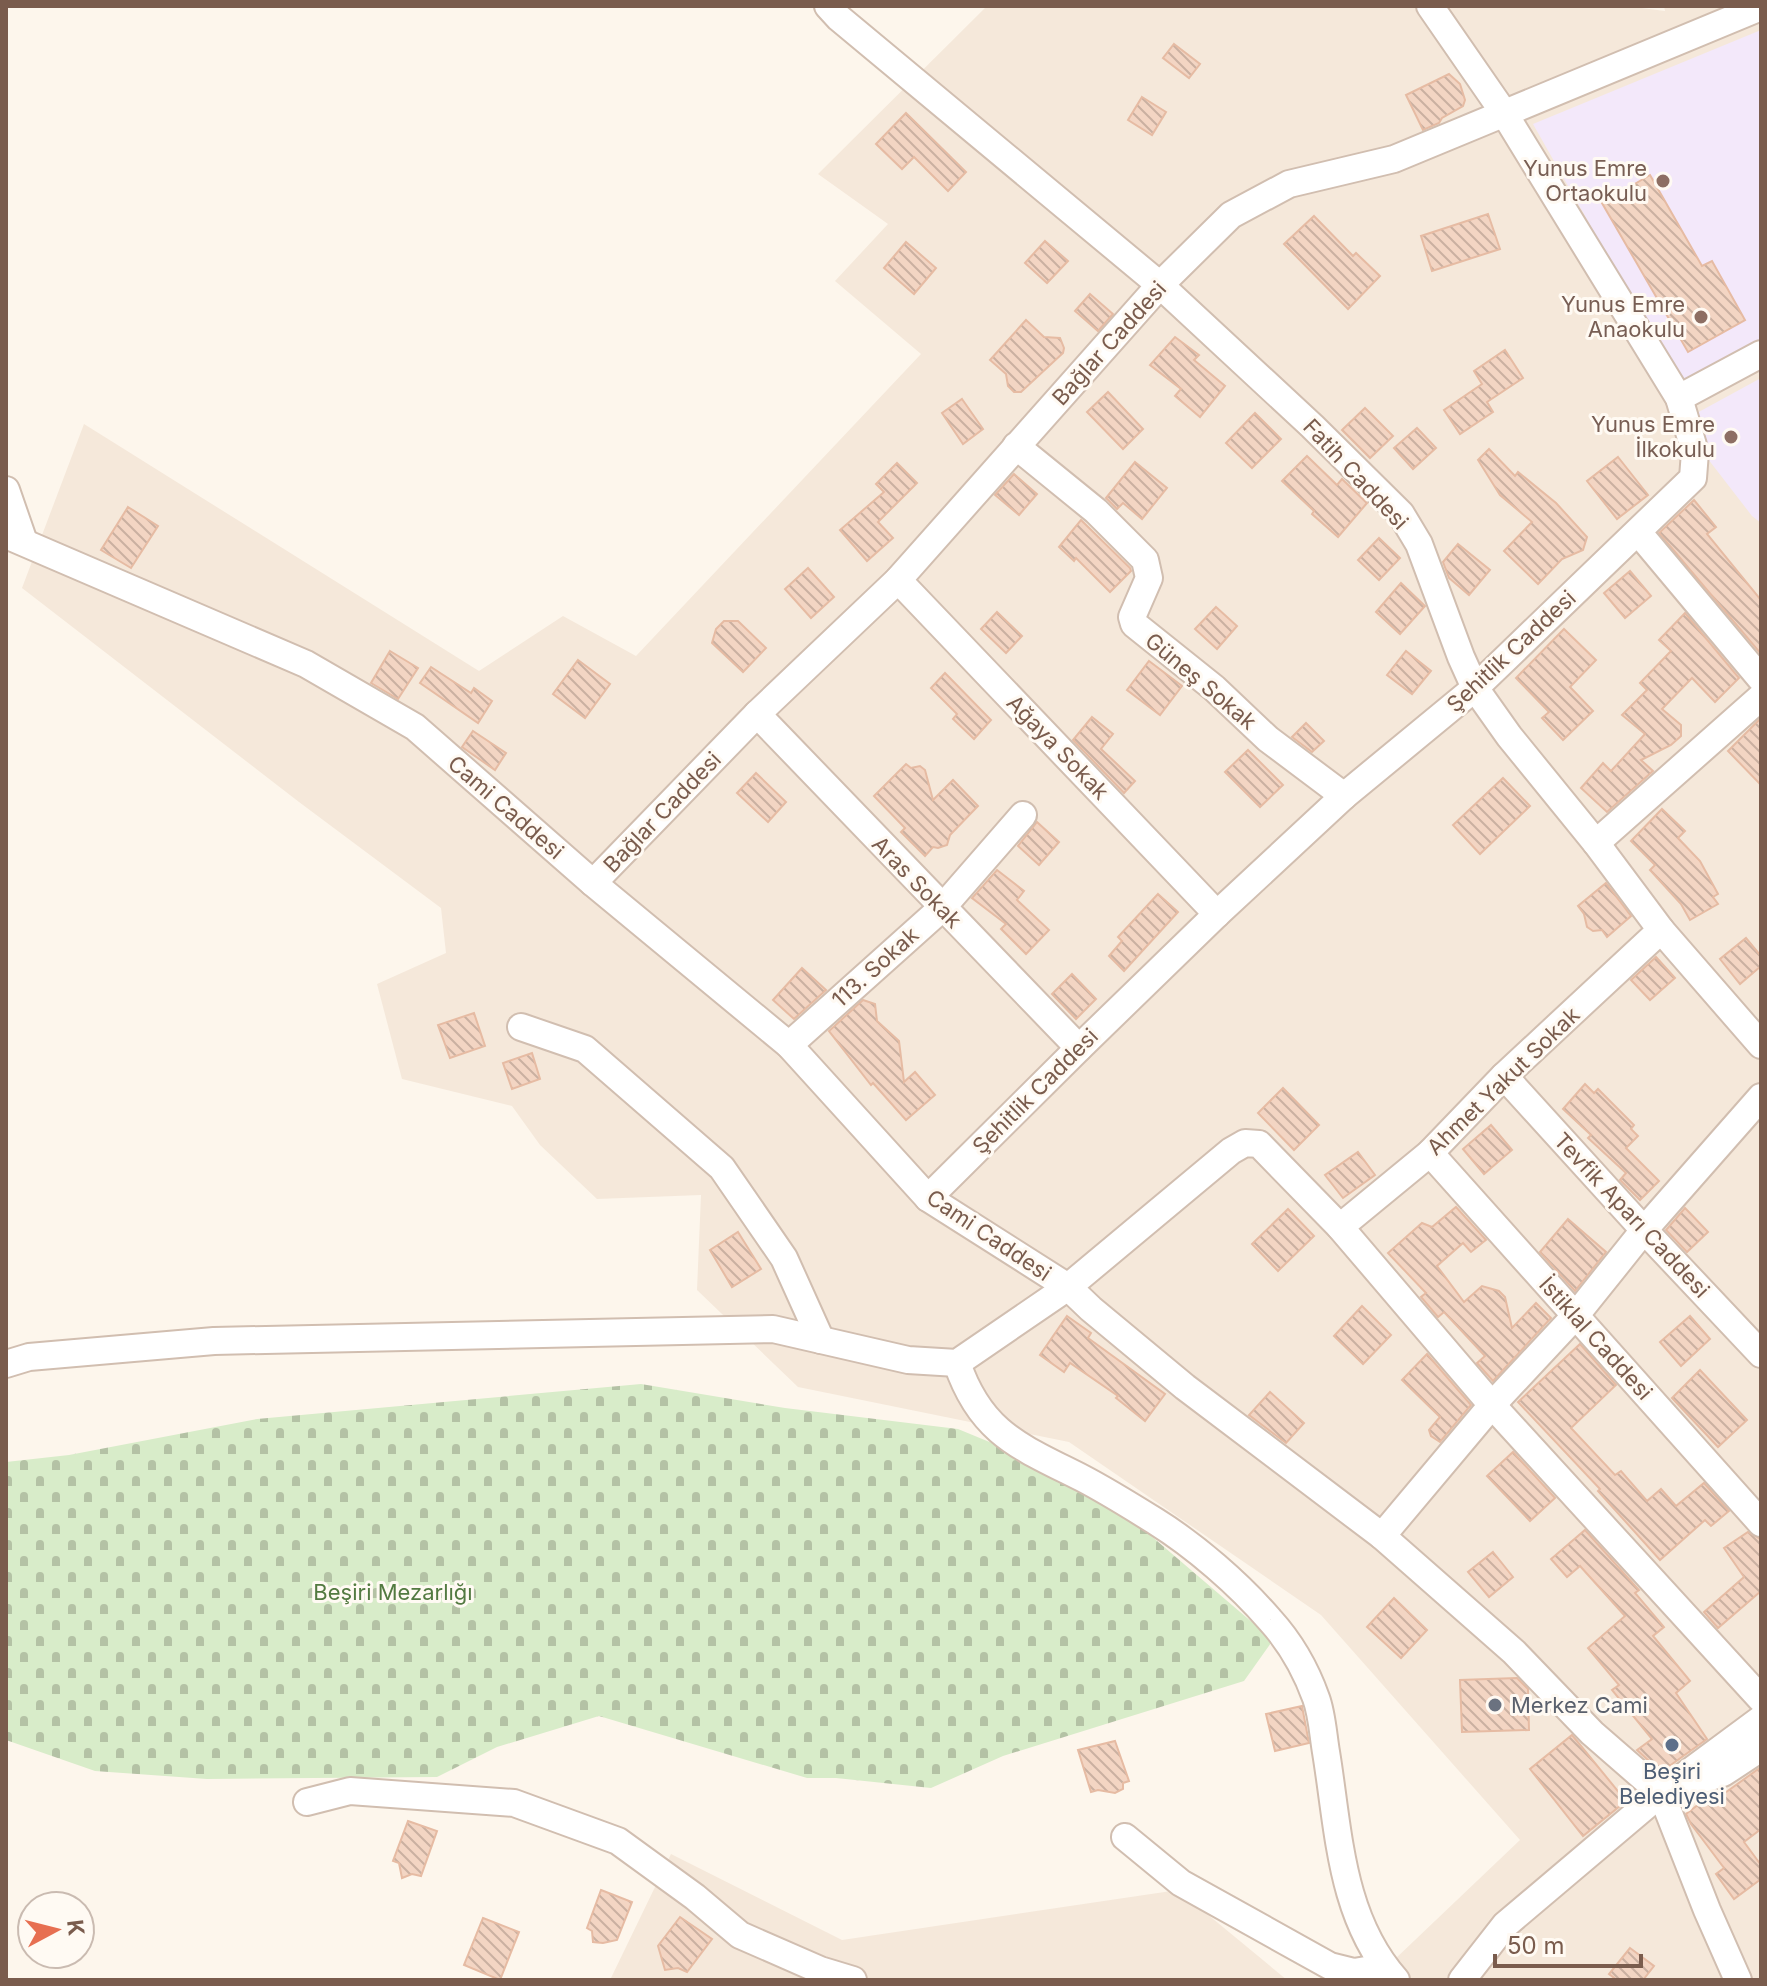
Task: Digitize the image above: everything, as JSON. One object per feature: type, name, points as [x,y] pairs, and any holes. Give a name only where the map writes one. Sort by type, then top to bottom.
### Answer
[{"type":"street","name":"Fatih Caddesi","points":[[828,6],[1160,285],[1312,426],[1401,514],[1419,544],[1475,688],[1661,930],[1761,1045]]},
{"type":"street","name":"Şehitlik Caddesi","points":[[928,1198],[1217,914],[1344,796],[1475,688],[1693,478],[1695,452],[1679,398],[1504,113],[1430,6]]},
{"type":"street","name":"Bağlar Caddesi","points":[[593,883],[757,714],[898,580],[1160,285],[1231,215],[1289,184],[1394,159],[1761,7]]},
{"type":"street","points":[[1679,398],[1761,354]]},
{"type":"street","name":"Güneş Sokak","points":[[1016,446],[1096,511],[1145,560],[1149,578],[1132,617],[1134,624],[1214,688],[1268,739],[1344,796]]},
{"type":"street","points":[[6,490],[15,538]]},
{"type":"street","points":[[1638,532],[1761,679]]},
{"type":"street","name":"Cami Caddesi","points":[[15,538],[306,664],[415,727],[593,883],[789,1045],[928,1198],[1068,1287],[1185,1387],[1382,1536],[1514,1652],[1592,1733],[1661,1793],[1738,1980]]},
{"type":"street","name":"Ağaya Sokak","points":[[898,580],[1217,914]]},
{"type":"street","points":[[1596,843],[1761,697]]},
{"type":"street","name":"Aras Sokak","points":[[757,714],[1079,1048]]},
{"type":"street","name":"113. Sokak","points":[[789,1045],[942,908],[1023,815]]},
{"type":"street","name":"Ahmet Yakut Sokak","points":[[1340,1227],[1430,1153],[1504,1076],[1661,930]]},
{"type":"street","points":[[521,1027],[585,1049],[722,1168],[784,1258],[821,1340]]},
{"type":"street","name":"Tevfik Aparı Caddesi","points":[[1504,1076],[1761,1354]]},
{"type":"street","points":[[1382,1536],[1492,1405],[1576,1315],[1644,1230],[1761,1097]]},
{"type":"street","points":[[6,1364],[29,1357],[214,1341],[773,1329],[908,1360],[957,1363],[1068,1287],[1231,1151],[1245,1143],[1259,1144],[1340,1227],[1492,1405],[1761,1699]]},
{"type":"street","name":"İstiklal Caddesi","points":[[1430,1153],[1761,1523]]},
{"type":"street","points":[[957,1363],[977,1406],[1009,1440],[1104,1490],[1159,1524],[1233,1582],[1284,1638],[1318,1701],[1336,1823],[1352,1903],[1364,1934],[1390,1974]]},
{"type":"street","points":[[1462,1980],[1505,1925],[1661,1793],[1761,1719]]},
{"type":"street","points":[[1661,1793],[1723,1773],[1761,1748]]},
{"type":"street","points":[[307,1802],[350,1791],[514,1803],[618,1841],[695,1897],[740,1935],[820,1970],[853,1980]]},
{"type":"street","points":[[1125,1837],[1181,1883],[1330,1966],[1354,1972],[1390,1974]]},
{"type":"shaded area","points":[[987,6],[1626,6],[1665,11],[1664,6],[1761,6],[1761,1980],[1373,1980],[1520,1840],[1321,1615],[1069,1442],[798,1387],[697,1290],[701,1195],[597,1199],[540,1145],[512,1106],[402,1079],[377,984],[446,953],[441,908],[22,588],[84,424],[479,671],[563,616],[636,656],[921,354],[835,281],[888,224],[818,174]]},
{"type":"shaded area","name":"Yunus Emre Ortaokulu","points":[[1761,30],[1761,340],[1679,382],[1533,124]]},
{"type":"shaded area","name":"Yunus Emre İlkokulu","points":[[1761,378],[1761,523],[1752,516],[1708,459],[1695,414]]},
{"type":"shaded area","points":[[671,1854],[842,1940],[1178,1890],[1287,1980],[610,1980]]},
{"type":"green space","name":"Beşiri Mezarlığı","points":[[641,1384],[785,1408],[958,1429],[1026,1457],[1071,1481],[1143,1529],[1273,1640],[1244,1681],[1003,1756],[931,1788],[807,1778],[599,1716],[497,1747],[437,1777],[207,1779],[95,1771],[6,1740],[6,1462],[69,1455],[257,1419]]},
{"type":"building","points":[[1174,44],[1200,64],[1189,78],[1163,58]]},
{"type":"building","points":[[1449,74],[1460,84],[1465,100],[1463,106],[1423,130],[1406,95]]},
{"type":"building","points":[[1142,97],[1166,112],[1152,135],[1128,120]]},
{"type":"building","points":[[906,113],[966,172],[948,191],[914,157],[902,169],[876,144]]},
{"type":"building","points":[[1650,175],[1702,266],[1712,261],[1745,320],[1688,352],[1602,203]]},
{"type":"building","points":[[1488,214],[1500,249],[1432,271],[1421,236]]},
{"type":"building","points":[[1314,216],[1353,256],[1356,253],[1380,276],[1348,309],[1284,244]]},
{"type":"building","points":[[1045,241],[1068,261],[1047,283],[1025,263]]},
{"type":"building","points":[[906,242],[936,268],[914,294],[884,268]]},
{"type":"building","points":[[1090,294],[1113,314],[1098,331],[1075,311]]},
{"type":"building","points":[[1026,320],[1044,337],[1060,338],[1064,348],[1063,353],[1021,392],[1014,392],[1008,386],[1006,374],[990,360]]},
{"type":"building","points":[[1175,337],[1199,355],[1194,360],[1225,386],[1200,417],[1175,396],[1181,389],[1150,365]]},
{"type":"building","points":[[1505,350],[1523,378],[1487,402],[1493,412],[1460,434],[1444,410],[1482,384],[1474,371]]},
{"type":"building","points":[[1108,392],[1143,429],[1123,449],[1087,412]]},
{"type":"building","points":[[962,399],[983,429],[963,444],[942,413]]},
{"type":"building","points":[[1365,408],[1393,436],[1370,458],[1342,430]]},
{"type":"building","points":[[1255,413],[1281,439],[1252,468],[1226,443]]},
{"type":"building","points":[[1417,428],[1436,448],[1413,469],[1394,448]]},
{"type":"building","points":[[1489,449],[1515,476],[1518,472],[1556,503],[1587,537],[1583,550],[1562,559],[1538,584],[1504,551],[1532,522],[1500,495],[1478,460]]},
{"type":"building","points":[[1307,456],[1337,485],[1342,479],[1367,503],[1338,537],[1282,481]]},
{"type":"building","points":[[1618,457],[1648,495],[1617,519],[1587,481]]},
{"type":"building","points":[[1135,462],[1167,488],[1142,519],[1123,503],[1117,509],[1106,498]]},
{"type":"building","points":[[897,463],[917,483],[878,522],[893,538],[867,561],[840,530],[884,492],[876,484]]},
{"type":"building","points":[[1014,474],[1037,494],[1019,515],[995,495]]},
{"type":"building","points":[[1694,500],[1716,527],[1707,534],[1761,600],[1761,654],[1659,533]]},
{"type":"building","points":[[128,507],[158,526],[131,568],[101,550]]},
{"type":"building","points":[[1081,520],[1130,568],[1131,571],[1110,592],[1076,558],[1074,561],[1059,547]]},
{"type":"building","points":[[1379,538],[1400,558],[1379,580],[1358,560]]},
{"type":"building","points":[[1458,544],[1490,570],[1469,595],[1449,578],[1443,562]]},
{"type":"building","points":[[808,568],[834,597],[811,618],[785,589]]},
{"type":"building","points":[[1630,571],[1651,596],[1625,618],[1604,593]]},
{"type":"building","points":[[1401,583],[1425,606],[1400,634],[1376,612]]},
{"type":"building","points":[[1216,607],[1237,626],[1217,649],[1195,629]]},
{"type":"building","points":[[997,612],[1022,636],[1006,653],[981,629]]},
{"type":"building","points":[[1685,613],[1739,678],[1715,702],[1692,678],[1662,709],[1681,725],[1681,736],[1671,745],[1641,760],[1653,771],[1607,812],[1581,788],[1603,763],[1611,771],[1645,734],[1622,715],[1647,690],[1640,683],[1671,651],[1659,640]]},
{"type":"building","points":[[724,621],[738,621],[766,648],[743,672],[712,643],[716,629]]},
{"type":"building","points":[[1564,629],[1596,660],[1570,687],[1593,711],[1563,740],[1542,718],[1549,712],[1516,678]]},
{"type":"building","points":[[390,651],[418,668],[398,699],[371,683]]},
{"type":"building","points":[[1406,651],[1431,671],[1412,694],[1387,675]]},
{"type":"building","points":[[578,660],[610,684],[585,718],[553,694]]},
{"type":"building","points":[[1149,661],[1182,686],[1160,715],[1127,690]]},
{"type":"building","points":[[431,667],[471,693],[474,688],[492,701],[478,723],[420,683]]},
{"type":"building","points":[[945,673],[991,720],[974,739],[953,719],[957,714],[931,688]]},
{"type":"building","points":[[1092,717],[1113,734],[1101,749],[1135,781],[1124,793],[1073,740]]},
{"type":"building","points":[[1761,718],[1761,785],[1728,751]]},
{"type":"building","points":[[1306,723],[1324,741],[1312,752],[1292,737]]},
{"type":"building","points":[[473,731],[506,753],[495,770],[462,747]]},
{"type":"building","points":[[1248,750],[1283,785],[1260,807],[1225,772]]},
{"type":"building","points":[[906,764],[925,770],[933,800],[953,780],[978,806],[950,835],[947,845],[933,847],[925,856],[901,832],[905,828],[874,796]]},
{"type":"building","points":[[756,773],[786,802],[768,822],[737,793]]},
{"type":"building","points":[[1503,778],[1530,806],[1480,854],[1453,825]]},
{"type":"building","points":[[1662,809],[1685,831],[1678,838],[1700,861],[1718,894],[1713,897],[1718,904],[1690,920],[1681,904],[1650,870],[1655,865],[1631,841]]},
{"type":"building","points":[[1037,822],[1059,842],[1039,865],[1018,846]]},
{"type":"building","points":[[997,870],[1024,891],[1017,900],[1049,930],[1026,954],[1001,929],[1006,924],[972,898]]},
{"type":"building","points":[[1606,883],[1631,916],[1607,937],[1602,930],[1593,931],[1587,927],[1578,906]]},
{"type":"building","points":[[1158,894],[1178,912],[1124,971],[1109,956],[1122,941],[1118,937]]},
{"type":"building","points":[[1746,938],[1761,956],[1761,966],[1740,984],[1720,959]]},
{"type":"building","points":[[1656,957],[1675,978],[1650,1000],[1631,980]]},
{"type":"building","points":[[802,968],[826,990],[794,1019],[773,1000]]},
{"type":"building","points":[[1072,974],[1096,999],[1076,1019],[1052,994]]},
{"type":"building","points":[[863,1000],[875,1004],[877,1021],[899,1041],[904,1082],[915,1072],[935,1095],[906,1120],[873,1083],[871,1085],[829,1031]]},
{"type":"building","points":[[474,1013],[485,1046],[450,1058],[438,1025]]},
{"type":"building","points":[[532,1053],[540,1079],[512,1089],[503,1063]]},
{"type":"building","points":[[1585,1084],[1594,1093],[1598,1089],[1634,1125],[1631,1129],[1638,1136],[1626,1148],[1659,1181],[1640,1200],[1620,1180],[1626,1173],[1588,1138],[1591,1135],[1563,1109]]},
{"type":"building","points":[[1283,1088],[1319,1125],[1294,1150],[1258,1113]]},
{"type":"building","points":[[1491,1125],[1512,1150],[1484,1174],[1463,1149]]},
{"type":"building","points":[[1358,1152],[1375,1175],[1343,1198],[1325,1175]]},
{"type":"building","points":[[1456,1207],[1486,1240],[1471,1252],[1463,1243],[1437,1266],[1464,1302],[1482,1286],[1499,1291],[1505,1297],[1512,1328],[1536,1303],[1551,1318],[1493,1381],[1477,1363],[1485,1356],[1444,1312],[1438,1317],[1421,1297],[1426,1293],[1388,1253],[1422,1223],[1432,1227]]},
{"type":"building","points":[[1685,1208],[1708,1232],[1687,1252],[1666,1230]]},
{"type":"building","points":[[1288,1209],[1314,1236],[1278,1271],[1252,1244]]},
{"type":"building","points":[[1568,1219],[1606,1252],[1575,1291],[1540,1252]]},
{"type":"building","points":[[738,1232],[761,1269],[732,1287],[710,1250]]},
{"type":"building","points":[[1362,1306],[1391,1335],[1363,1364],[1334,1336]]},
{"type":"building","points":[[1067,1316],[1091,1333],[1088,1338],[1165,1394],[1145,1421],[1116,1398],[1118,1396],[1070,1363],[1064,1372],[1040,1355]]},
{"type":"building","points":[[1690,1316],[1710,1339],[1681,1366],[1660,1342]]},
{"type":"building","points":[[1580,1344],[1616,1385],[1571,1428],[1615,1475],[1621,1471],[1647,1501],[1661,1489],[1676,1506],[1704,1483],[1729,1511],[1711,1526],[1705,1520],[1660,1560],[1598,1491],[1600,1489],[1518,1402]]},
{"type":"building","points":[[1427,1354],[1471,1405],[1440,1442],[1431,1436],[1429,1430],[1440,1417],[1402,1380]]},
{"type":"building","points":[[1700,1370],[1747,1420],[1718,1447],[1672,1398]]},
{"type":"building","points":[[1270,1392],[1304,1423],[1286,1443],[1249,1415]]},
{"type":"building","points":[[1513,1452],[1555,1498],[1530,1521],[1487,1476]]},
{"type":"building","points":[[1585,1530],[1639,1590],[1635,1593],[1664,1627],[1653,1636],[1690,1681],[1676,1693],[1707,1739],[1661,1772],[1637,1750],[1652,1739],[1612,1690],[1619,1685],[1588,1648],[1625,1616],[1580,1566],[1567,1577],[1551,1559]]},
{"type":"building","points":[[1748,1532],[1761,1539],[1761,1591],[1718,1628],[1704,1612],[1744,1577],[1724,1548]]},
{"type":"building","points":[[1493,1552],[1513,1577],[1489,1597],[1468,1572]]},
{"type":"building","points":[[1394,1598],[1427,1630],[1401,1658],[1367,1627]]},
{"type":"building","name":"Merkez Cami","points":[[1517,1678],[1528,1689],[1529,1730],[1462,1732],[1460,1680]]},
{"type":"building","points":[[1302,1706],[1309,1743],[1275,1751],[1266,1714]]},
{"type":"building","points":[[1572,1735],[1626,1801],[1583,1836],[1530,1769]]},
{"type":"building","points":[[1115,1741],[1129,1781],[1115,1793],[1091,1792],[1078,1750]]},
{"type":"building","points":[[1761,1767],[1761,1829],[1744,1842],[1761,1865],[1761,1879],[1734,1899],[1716,1874],[1724,1868],[1686,1814],[1707,1798],[1711,1803]]},
{"type":"building","points":[[408,1821],[437,1831],[421,1876],[412,1874],[402,1878],[399,1863],[393,1861]]},
{"type":"building","points":[[601,1890],[632,1902],[617,1940],[603,1943],[593,1942],[592,1931],[587,1928]]},
{"type":"building","points":[[680,1917],[712,1939],[687,1972],[678,1968],[665,1970],[658,1946]]},
{"type":"building","points":[[483,1918],[519,1932],[500,1980],[464,1965]]},
{"type":"building","points":[[1630,1948],[1654,1966],[1643,1980],[1617,1980],[1609,1974]]},
{"type":"place","name":"Yunus Emre Ortaokulu","points":[[1663,181]]},
{"type":"place","name":"Yunus Emre Anaokulu","points":[[1701,317]]},
{"type":"place","name":"Yunus Emre İlkokulu","points":[[1731,437]]},
{"type":"place","name":"Merkez Cami","points":[[1495,1705]]},
{"type":"place","name":"Beşiri Belediyesi","points":[[1672,1745]]}]
